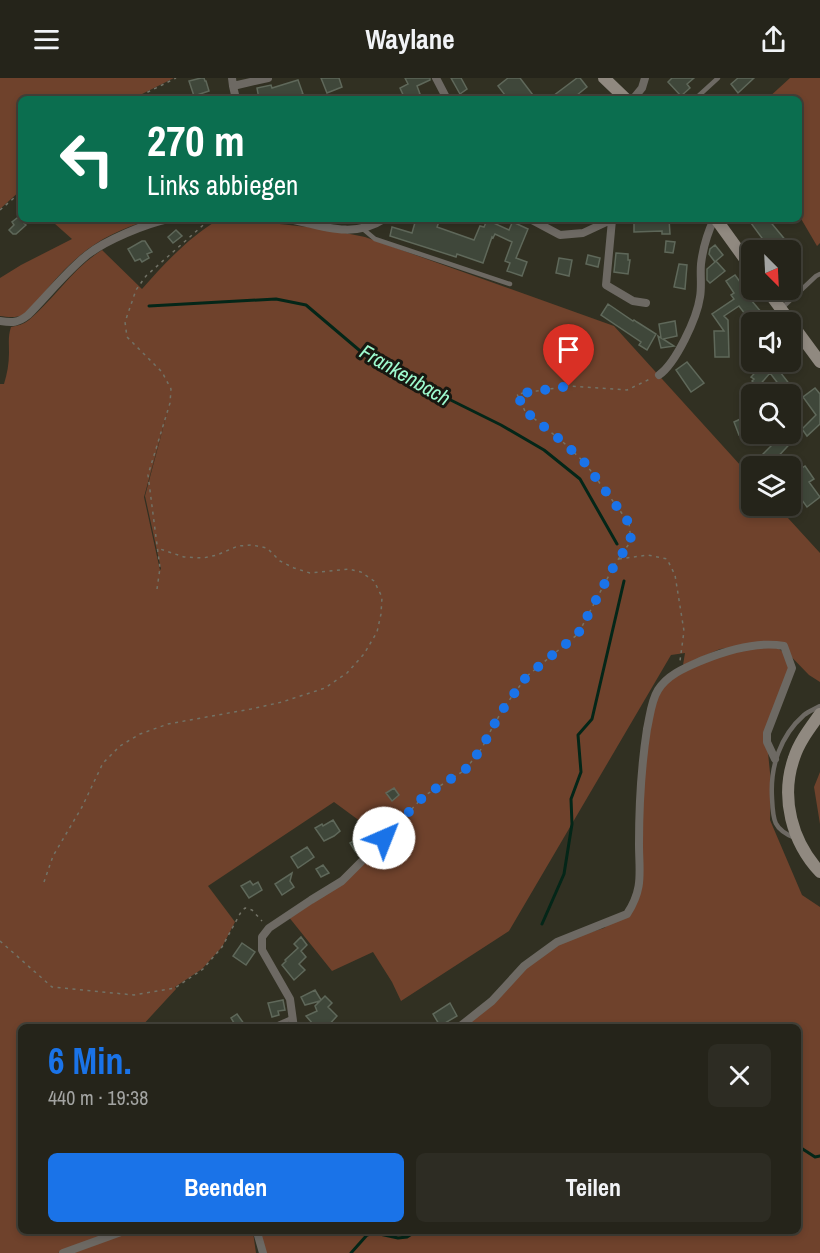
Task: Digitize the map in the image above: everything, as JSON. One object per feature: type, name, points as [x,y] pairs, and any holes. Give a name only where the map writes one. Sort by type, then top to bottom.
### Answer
[{"type":"main road","points":[[604,78],[623,96]]},
{"type":"main road","points":[[717,222],[741,254]]},
{"type":"main road","points":[[774,300],[820,362]]},
{"type":"main road","points":[[820,714],[799,746],[794,759],[788,794],[789,812],[798,840],[808,858],[820,872]]},
{"type":"street","points":[[233,82],[268,78]]},
{"type":"street","points":[[436,78],[445,96]]},
{"type":"street","points":[[635,96],[642,88],[645,78]]},
{"type":"street","points":[[0,321],[13,323],[21,320],[71,269],[95,249],[157,222]]},
{"type":"street","points":[[304,222],[331,228],[357,230],[380,222]]},
{"type":"street","points":[[536,222],[560,235],[583,233],[606,222]]},
{"type":"street","points":[[612,222],[606,285],[633,301],[646,303]]},
{"type":"street","points":[[659,375],[672,361],[695,316],[700,297],[705,237],[713,222]]},
{"type":"street","points":[[463,1024],[492,1001],[525,966],[557,942],[627,914],[633,904],[640,886],[639,806],[642,764],[650,714],[658,690],[669,678],[684,668],[715,655],[746,647],[773,644],[784,646],[792,668],[767,733],[767,742],[775,759]]},
{"type":"street","points":[[293,1023],[290,999],[262,950],[262,938],[269,928],[342,881],[384,838]]},
{"type":"street","points":[[63,1253],[115,1234]]},
{"type":"street","points":[[258,1234],[263,1253]]},
{"type":"lane","points":[[698,96],[718,78]]},
{"type":"lane","points":[[363,229],[375,238],[510,284]]},
{"type":"lane","points":[[781,309],[820,274]]},
{"type":"lane","points":[[798,840],[780,830],[773,818],[771,783],[775,759],[781,744],[805,714],[820,706]]},
{"type":"path","points":[[140,96],[176,78]]},
{"type":"path","points":[[0,210],[18,195]]},
{"type":"path","points":[[157,589],[160,568],[148,475],[170,403],[171,389],[162,372],[127,337],[125,322],[136,290],[146,276],[207,222]]},
{"type":"path","points":[[384,838],[424,796],[465,770],[482,748],[505,706],[527,676],[578,634],[618,559],[631,541],[629,523],[585,463],[525,411],[517,394],[569,386],[627,390],[659,375]]},
{"type":"path","points":[[44,882],[53,856],[82,807],[103,763],[120,746],[140,734],[168,724],[282,702],[325,688],[347,673],[364,654],[377,632],[382,597],[374,581],[361,572],[349,569],[310,573],[280,561],[267,548],[252,544],[238,546],[217,555],[202,558],[184,557],[157,548]]},
{"type":"path","points":[[618,559],[648,555],[667,559],[675,575],[684,631],[681,658],[676,673]]},
{"type":"path","points":[[0,941],[52,987],[134,995],[175,988],[203,969],[222,947],[241,912],[245,909],[252,910],[269,928]]},
{"type":"shaded area","points":[[0,78],[174,78],[138,96],[18,96],[18,193],[0,209]]},
{"type":"shaded area","points":[[790,78],[820,78],[820,243],[817,246],[802,220],[802,96],[770,96]]},
{"type":"shaded area","points":[[145,222],[103,239],[88,249],[67,267],[23,315],[0,316],[0,278],[72,239],[54,223]]},
{"type":"shaded area","points":[[215,222],[255,222],[347,233],[365,237],[614,326],[741,466],[741,516],[786,516],[820,553],[820,682],[809,675],[777,642],[720,649],[683,665],[685,653],[671,655],[509,931],[401,1001],[373,952],[332,971],[288,916],[342,881],[383,838],[334,802],[208,886],[235,922],[222,947],[202,969],[175,987],[176,989],[144,1024],[18,1024],[18,1234],[110,1234],[58,1253],[0,1253],[0,384],[4,384],[8,369],[11,327],[29,320],[92,257],[102,250],[142,289],[177,252]],"holes":[[[170,402],[145,496],[160,570],[144,497]]]},
{"type":"shaded area","points":[[773,644],[789,657],[792,668],[767,742],[771,783],[770,820],[802,895],[820,907],[820,1253],[260,1253],[257,1234],[801,1234],[801,1024],[462,1024],[525,968],[557,943],[604,928],[635,904],[639,806],[652,706],[668,678],[715,655]]},
{"type":"shaded area","points":[[820,772],[820,824],[814,787]]},
{"type":"shaded area","points":[[118,1234],[253,1234],[256,1253],[66,1253]]},
{"type":"building","points":[[201,78],[206,81],[209,91],[194,96],[189,81]]},
{"type":"building","points":[[321,78],[339,78],[342,87],[327,93]]},
{"type":"building","points":[[405,78],[430,78],[417,86],[420,94],[416,96],[404,96],[400,88],[408,84]]},
{"type":"building","points":[[451,78],[461,78],[467,89],[460,94]]},
{"type":"building","points":[[508,78],[520,78],[534,96],[506,96],[498,86]]},
{"type":"building","points":[[577,78],[580,78],[587,87],[576,96],[553,96]]},
{"type":"building","points":[[672,78],[694,78],[687,84],[690,88],[681,96],[668,82]]},
{"type":"building","points":[[738,78],[754,78],[738,93],[731,84]]},
{"type":"building","points":[[298,80],[303,94],[258,96],[257,88],[271,85],[272,88]]},
{"type":"building","points":[[18,217],[18,222],[26,222],[26,225],[13,234],[9,230],[14,225],[12,222]]},
{"type":"building","points":[[415,222],[439,222],[437,227],[474,240],[480,226],[484,227],[486,222],[509,230],[512,223],[515,223],[528,229],[516,258],[527,262],[522,276],[507,271],[510,263],[505,261],[512,242],[495,234],[483,263],[390,236],[392,227],[412,233]]},
{"type":"building","points":[[669,222],[670,234],[662,234],[662,231],[634,232],[634,223]]},
{"type":"building","points":[[750,222],[770,222],[785,240],[763,240]]},
{"type":"building","points":[[176,230],[182,236],[173,243],[168,237]]},
{"type":"building","points":[[145,241],[152,252],[147,254],[149,258],[142,262],[140,259],[135,261],[128,249]]},
{"type":"building","points":[[666,241],[675,242],[673,253],[665,252]]},
{"type":"building","points":[[715,245],[723,255],[716,261],[725,271],[710,283],[707,280],[707,269],[715,262],[709,254],[710,249]]},
{"type":"building","points":[[616,253],[628,254],[628,260],[630,260],[628,274],[614,272]]},
{"type":"building","points":[[588,255],[600,258],[598,267],[586,264]]},
{"type":"building","points":[[559,258],[572,260],[569,276],[556,273]]},
{"type":"building","points":[[679,264],[687,265],[685,289],[674,287]]},
{"type":"building","points":[[735,275],[741,283],[741,300],[751,300],[761,312],[744,312],[739,306],[724,316],[728,320],[729,357],[715,357],[714,331],[724,331],[712,314],[734,299],[731,295],[734,293],[726,281]]},
{"type":"building","points":[[608,304],[656,334],[647,350],[639,345],[641,342],[601,315]]},
{"type":"building","points":[[675,321],[677,336],[663,339],[674,346],[661,348],[658,336],[661,338],[659,324]]},
{"type":"building","points":[[687,362],[704,383],[691,392],[676,370]]},
{"type":"building","points":[[756,372],[780,372],[789,384],[778,384],[770,373],[761,384],[755,384],[751,377]]},
{"type":"building","points":[[815,388],[820,394],[820,424],[807,436],[802,429],[816,415],[803,397]]},
{"type":"building","points":[[741,419],[741,434],[739,435],[734,422]]},
{"type":"building","points":[[773,444],[790,444],[779,456],[763,454]]},
{"type":"building","points":[[805,466],[814,479],[809,482],[820,497],[807,507],[801,499],[801,469]]},
{"type":"building","points":[[394,788],[399,795],[392,801],[386,793]]},
{"type":"building","points":[[333,820],[340,831],[324,841],[315,828]]},
{"type":"building","points":[[358,838],[362,846],[355,851],[350,843]]},
{"type":"building","points":[[307,847],[314,857],[298,868],[291,857]]},
{"type":"building","points":[[323,865],[329,873],[321,877],[316,869]]},
{"type":"building","points":[[292,873],[290,881],[294,887],[282,895],[275,884]]},
{"type":"building","points":[[250,881],[253,885],[258,882],[262,890],[249,898],[241,886]]},
{"type":"building","points":[[301,937],[307,945],[301,951],[306,957],[299,964],[305,970],[294,980],[282,965],[298,948],[294,944]]},
{"type":"building","points":[[242,943],[255,952],[246,965],[233,956]]},
{"type":"building","points":[[315,990],[321,1000],[325,996],[332,1003],[328,1007],[337,1016],[330,1024],[313,1024],[306,1016],[317,1011],[315,1006],[320,1001],[305,1005],[301,997]]},
{"type":"building","points":[[283,1000],[285,1010],[278,1011],[279,1015],[272,1017],[268,1003]]},
{"type":"building","points":[[450,1003],[457,1016],[443,1024],[439,1024],[433,1014]]},
{"type":"building","points":[[237,1014],[244,1024],[235,1024],[231,1018]]},
{"type":"waterway","name":"Frankenbach","points":[[149,306],[276,299],[306,305],[372,361],[501,425],[544,450],[580,479],[617,544]]},
{"type":"waterway","name":"Frankenbach","points":[[542,924],[564,874],[572,824],[571,799],[581,772],[578,735],[592,719],[624,581]]},
{"type":"waterway","points":[[801,1148],[815,1157],[820,1156]]},
{"type":"waterway","points":[[351,1253],[367,1235],[371,1234]]},
{"type":"waterway","points":[[380,1234],[398,1238],[412,1234]]},
{"type":"route","points":[[384,838],[424,796],[465,770],[482,748],[505,706],[527,676],[578,634],[615,564],[631,541],[629,523],[585,463],[525,411],[517,394],[569,386]]}]
